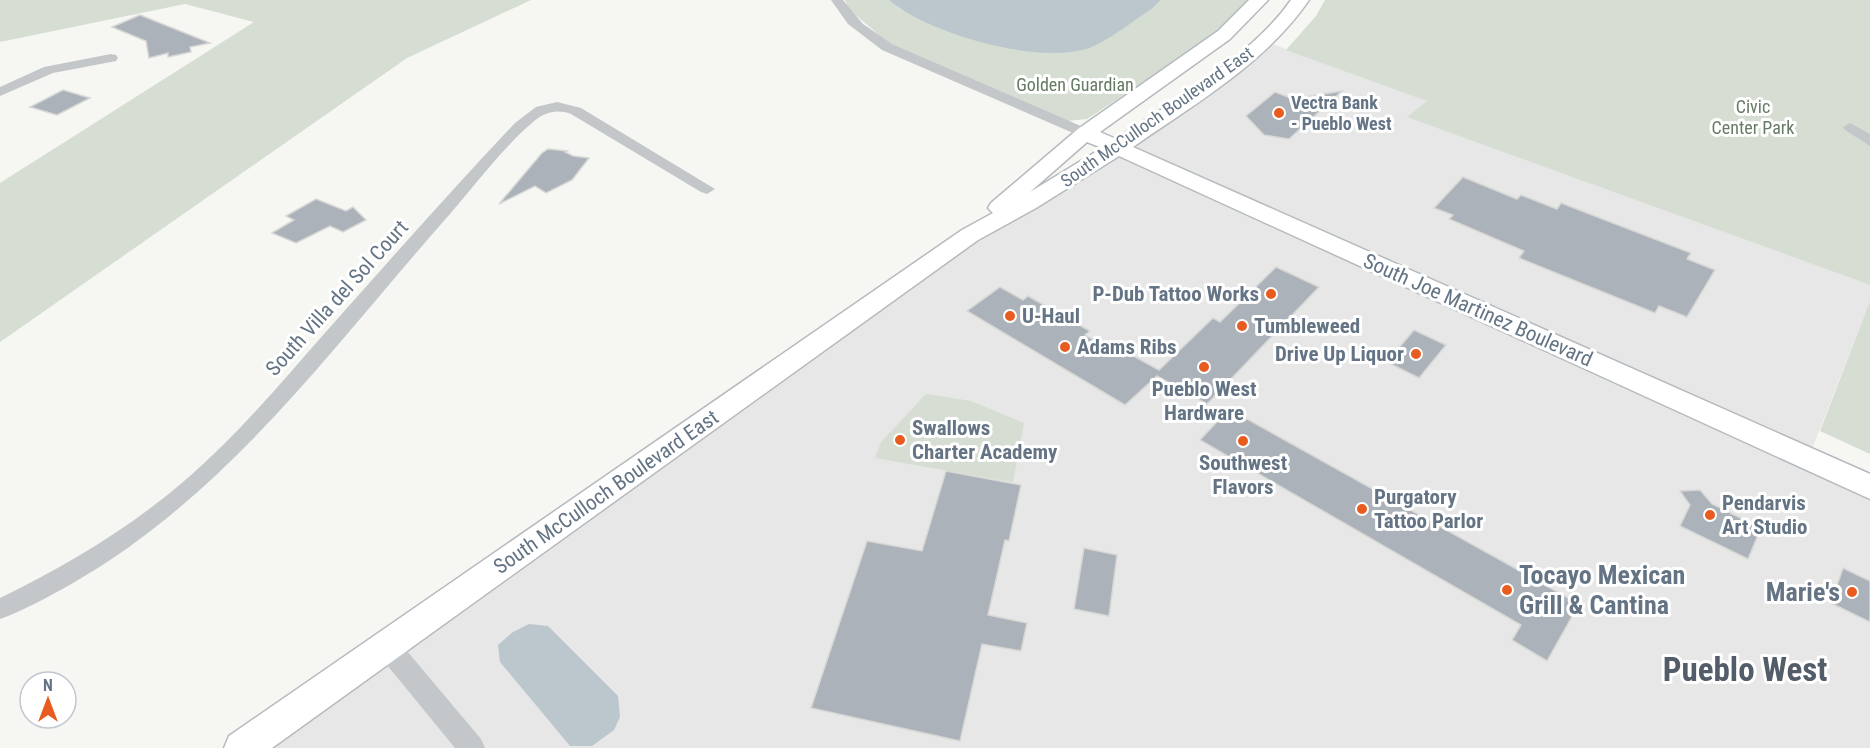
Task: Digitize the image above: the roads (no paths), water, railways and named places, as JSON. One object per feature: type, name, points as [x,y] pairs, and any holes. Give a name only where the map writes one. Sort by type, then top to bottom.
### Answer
[{"type":"main road","name":"South McCulloch Boulevard East","points":[[242,748],[970,235],[1085,133],[1208,47],[1237,24],[1259,0]]},
{"type":"main road","name":"South McCulloch Boulevard East","points":[[970,235],[1050,192],[1120,148],[1259,46],[1283,23],[1300,0]]},
{"type":"main road","name":"South Joe Martinez Boulevard","points":[[1085,133],[1870,488]]},
{"type":"street","points":[[837,0],[859,28],[887,47],[1085,133]]},
{"type":"street","points":[[0,92],[49,70],[111,58]]},
{"type":"street","name":"South Villa del Sol Court","points":[[0,609],[42,590],[90,563],[127,538],[198,481],[248,432],[535,112],[558,105],[576,111],[707,189]]},
{"type":"street","points":[[1850,127],[1870,141]]},
{"type":"street","points":[[387,646],[472,748]]},
{"type":"place","name":"Vectra Bank - Pueblo West","points":[[1279,113]]},
{"type":"place","name":"P-Dub Tattoo Works","points":[[1271,294]]},
{"type":"place","name":"U-Haul","points":[[1010,316]]},
{"type":"place","name":"Tumbleweed","points":[[1242,326]]},
{"type":"place","name":"Adams Ribs","points":[[1065,347]]},
{"type":"place","name":"Drive Up Liquor","points":[[1416,354]]},
{"type":"place","name":"Pueblo West Hardware","points":[[1204,367]]},
{"type":"place","name":"Swallows Charter Academy","points":[[900,440]]},
{"type":"place","name":"Southwest Flavors","points":[[1243,441]]},
{"type":"place","name":"Purgatory Tattoo Parlor","points":[[1362,509]]},
{"type":"place","name":"Pendarvis Art Studio","points":[[1710,515]]},
{"type":"place","name":"Tocayo Mexican Grill & Cantina","points":[[1507,590]]},
{"type":"place","name":"Marie's","points":[[1852,592]]},
{"type":"district","name":"Pueblo West","points":[[1745,669]]},
{"type":"park label","name":"Golden Guardian","points":[[1075,85]]},
{"type":"park label","name":"Civic Center Park","points":[[1753,117]]}]
